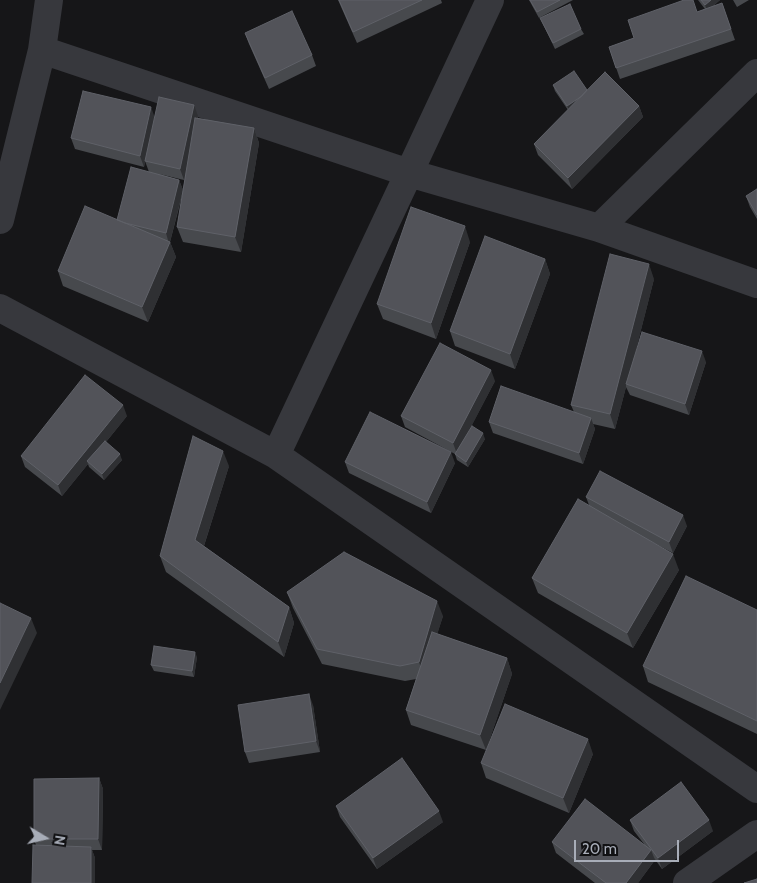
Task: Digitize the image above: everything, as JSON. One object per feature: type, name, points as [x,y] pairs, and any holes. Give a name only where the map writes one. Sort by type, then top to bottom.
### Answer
[{"type":"street","points":[[0,220],[42,50],[49,0]]},
{"type":"street","points":[[276,455],[490,0]]},
{"type":"street","points":[[42,50],[409,173],[599,228],[757,284]]},
{"type":"street","points":[[599,228],[757,73]]},
{"type":"street","points":[[0,308],[276,455],[757,789]]},
{"type":"street","points":[[687,883],[757,834]]},
{"type":"building","points":[[339,0],[422,0],[353,32]]},
{"type":"building","points":[[530,0],[560,0],[537,12]]},
{"type":"building","points":[[684,0],[693,0],[697,12],[722,3],[731,29],[616,68],[609,47],[634,38],[628,20]]},
{"type":"building","points":[[701,0],[711,0],[705,5]]},
{"type":"building","points":[[570,4],[581,29],[553,43],[540,18]]},
{"type":"building","points":[[292,11],[312,55],[265,78],[245,33]]},
{"type":"building","points":[[574,71],[587,90],[582,96],[567,106],[553,85]]},
{"type":"building","points":[[605,72],[639,106],[568,178],[534,144]]},
{"type":"building","points":[[83,91],[151,107],[140,156],[71,138]]},
{"type":"building","points":[[159,97],[194,105],[180,169],[145,161]]},
{"type":"building","points":[[195,118],[254,128],[235,237],[177,227]]},
{"type":"building","points":[[131,167],[179,180],[166,233],[117,220]]},
{"type":"building","points":[[757,189],[757,215],[746,196]]},
{"type":"building","points":[[85,206],[170,242],[142,307],[58,271]]},
{"type":"building","points":[[411,207],[465,226],[431,323],[377,304]]},
{"type":"building","points":[[485,236],[545,259],[510,354],[450,331]]},
{"type":"building","points":[[610,254],[649,264],[610,414],[571,405]]},
{"type":"building","points":[[642,332],[702,351],[685,404],[626,384]]},
{"type":"building","points":[[440,343],[491,370],[453,443],[401,416]]},
{"type":"building","points":[[85,375],[123,405],[58,485],[21,456]]},
{"type":"building","points":[[501,386],[591,418],[579,453],[489,422]]},
{"type":"building","points":[[370,412],[451,452],[427,502],[345,462]]},
{"type":"building","points":[[472,426],[483,433],[466,462],[455,454]]},
{"type":"building","points":[[193,436],[223,451],[195,540],[289,607],[278,642],[160,556]]},
{"type":"building","points":[[105,441],[120,454],[102,474],[87,461]]},
{"type":"building","points":[[600,471],[683,515],[669,542],[586,497]]},
{"type":"building","points":[[578,499],[673,554],[627,633],[532,578]]},
{"type":"building","points":[[344,552],[437,601],[419,662],[400,666],[317,649],[287,592]]},
{"type":"building","points":[[686,576],[757,610],[757,721],[643,666]]},
{"type":"building","points":[[0,603],[31,618],[0,683]]},
{"type":"building","points":[[432,632],[507,658],[480,735],[406,710]]},
{"type":"building","points":[[154,646],[195,652],[192,671],[151,665]]},
{"type":"building","points":[[309,694],[316,741],[245,752],[238,705]]},
{"type":"building","points":[[505,704],[588,739],[563,798],[481,763]]},
{"type":"building","points":[[402,758],[439,811],[373,858],[336,806]]},
{"type":"building","points":[[99,778],[98,839],[34,839],[34,779]]},
{"type":"building","points":[[681,782],[709,820],[658,858],[630,820]]},
{"type":"building","points":[[585,799],[651,850],[626,883],[606,883],[552,842]]},
{"type":"building","points":[[33,845],[91,847],[91,883],[32,883]]},
{"type":"building","points":[[757,879],[757,883],[744,883]]}]
